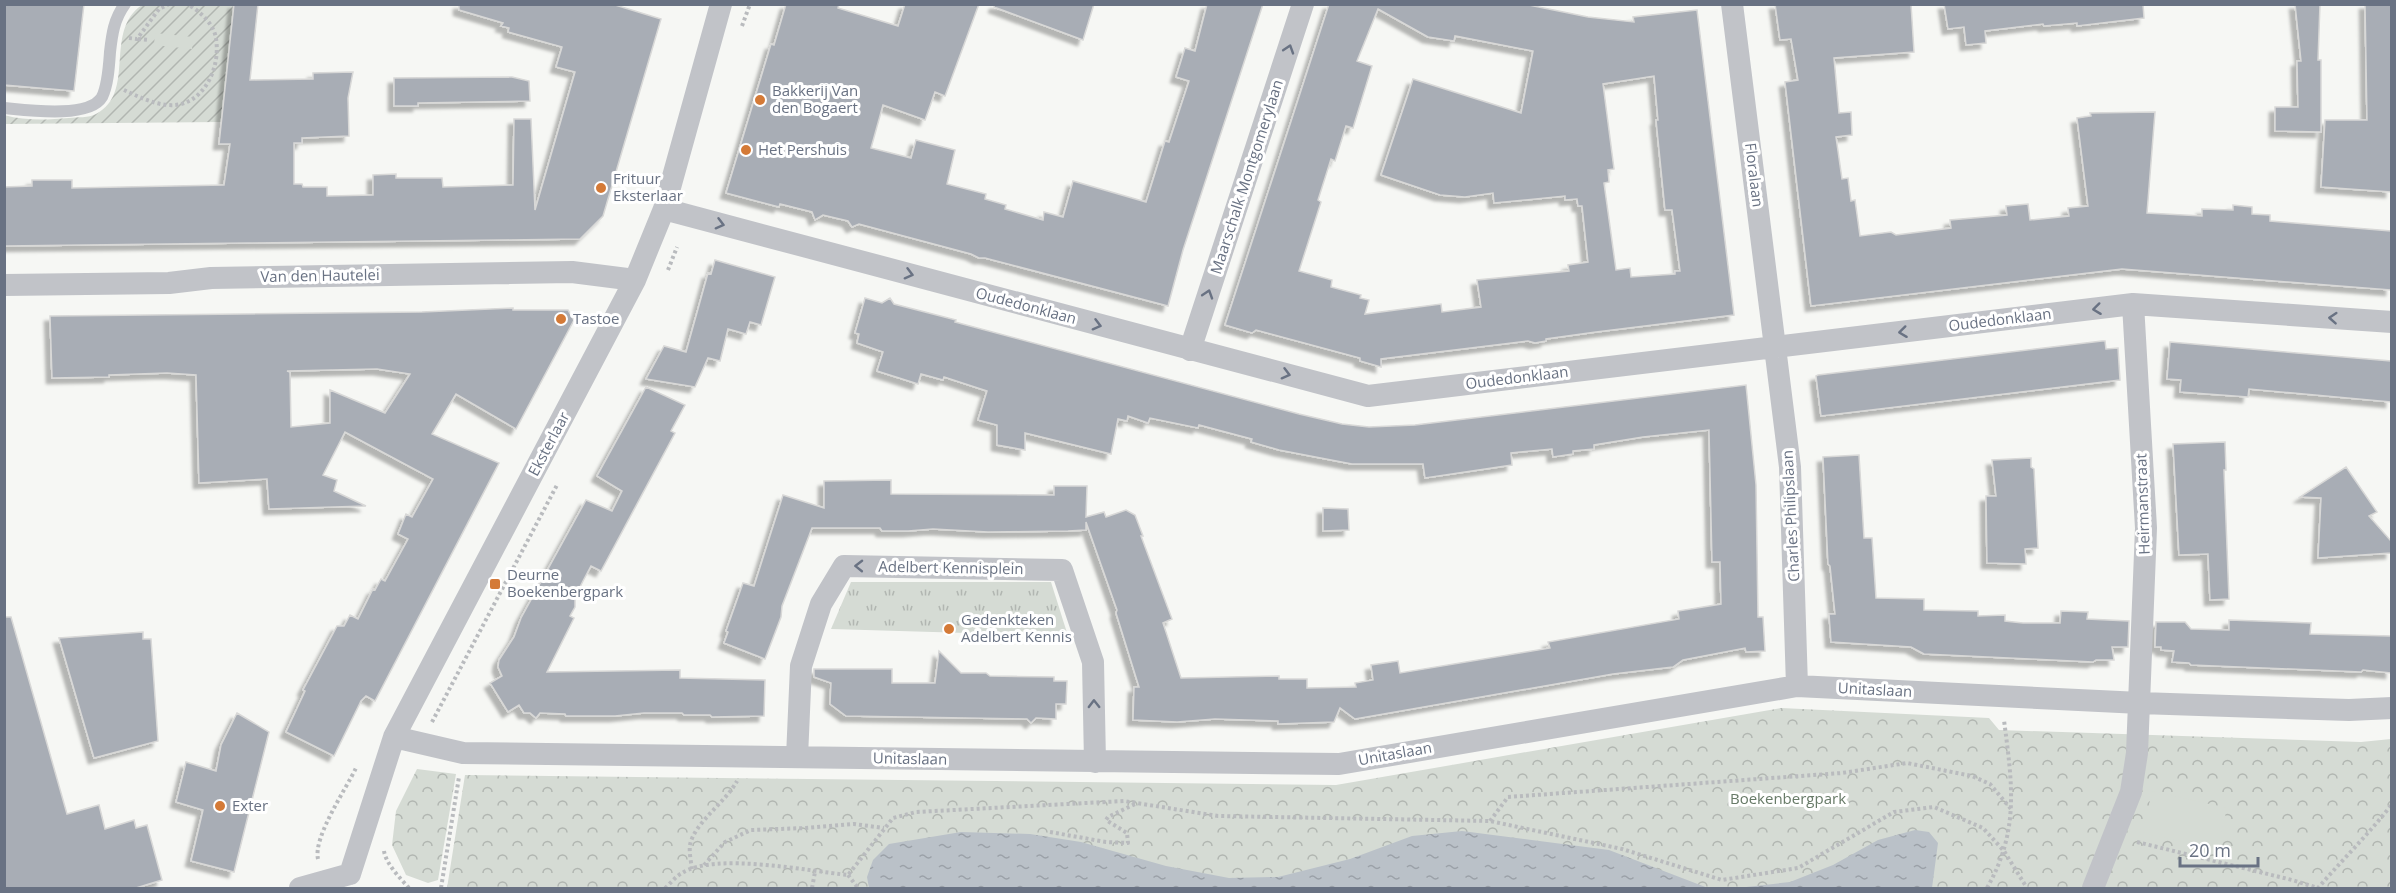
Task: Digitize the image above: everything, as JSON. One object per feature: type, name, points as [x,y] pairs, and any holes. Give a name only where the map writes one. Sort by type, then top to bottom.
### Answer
[{"type":"street","name":"Eksterlaar","points":[[356,881],[394,737],[635,280],[664,209],[720,4]]},
{"type":"street","name":"Maarschalk Montgomerylaan","points":[[1190,350],[1303,4]]},
{"type":"street","name":"Floralaan","points":[[1732,4],[1776,346]]},
{"type":"street","name":"Oudedonklaan","points":[[664,209],[1368,396],[2133,304],[2391,322]]},
{"type":"street","name":"Van den Hautelei","points":[[4,285],[169,284],[211,278],[572,272],[635,280]]},
{"type":"street","name":"Heirmanstraat","points":[[2093,888],[2131,792],[2137,753],[2146,528],[2133,304]]},
{"type":"street","name":"Charles Philipslaan","points":[[1776,346],[1790,467],[1797,686]]},
{"type":"street","name":"Adelbert Kennisplein","points":[[797,757],[801,666],[821,604],[844,566],[1062,570],[1094,662],[1095,762]]},
{"type":"street","name":"Unitaslaan","points":[[394,737],[463,753],[1339,764],[1797,686],[2140,704],[2349,710],[2391,708]]},
{"type":"street","points":[[300,888],[356,881]]},
{"type":"lane","points":[[4,108],[48,111],[90,107],[101,98],[106,82],[113,28],[125,4]]},
{"type":"path","points":[[106,82],[153,102],[170,106],[198,96],[209,83],[214,69],[217,50],[215,33],[206,19],[187,4]]},
{"type":"path","points":[[137,39],[149,40]]},
{"type":"path","points":[[1987,888],[1997,871],[2004,851],[2012,809],[2013,789],[2001,696]]},
{"type":"path","points":[[441,888],[463,753]]},
{"type":"path","points":[[1490,821],[1508,797],[1574,790],[1690,785],[1842,773],[1907,763],[1972,776],[1990,784],[2012,809]]},
{"type":"path","points":[[692,869],[690,845],[701,824],[734,786]]},
{"type":"path","points":[[848,875],[893,818],[916,812],[1124,801],[1218,816],[1490,821],[1622,849],[1722,880],[1798,868],[1894,812],[1934,807],[1983,828],[2004,851],[2027,888]]},
{"type":"path","points":[[1050,832],[1106,843],[1128,843],[1127,833],[1106,820],[1136,803]]},
{"type":"path","points":[[2115,837],[2318,888],[2345,856],[2368,835],[2391,804]]},
{"type":"path","points":[[704,865],[725,842],[751,830],[854,824],[885,828]]},
{"type":"path","points":[[665,888],[682,873],[704,865],[752,863],[848,875],[858,888]]},
{"type":"path","points":[[812,888],[815,872]]},
{"type":"green space","points":[[142,5],[234,5],[221,122],[5,124],[4,115],[36,120],[86,117],[96,114],[108,104],[115,92],[124,30],[131,16]]},
{"type":"green space","points":[[155,33],[193,37],[192,49],[154,45]]},
{"type":"green space","points":[[851,582],[1051,582],[1068,636],[831,629]]},
{"type":"green space","name":"Boekenbergpark","points":[[1781,708],[1989,718],[1999,730],[2361,742],[2391,739],[2391,888],[447,888],[465,775],[1336,785]]},
{"type":"green space","points":[[417,769],[456,774],[438,880],[428,883],[406,875],[392,845],[396,811]]},
{"type":"green space","points":[[2152,791],[2227,808],[2217,850],[2143,833]]},
{"type":"water","points":[[1915,830],[1929,832],[1938,843],[1932,888],[1737,888],[1790,882],[1833,865],[1878,840]]},
{"type":"water","points":[[1462,831],[1609,850],[1708,888],[869,888],[867,877],[873,860],[889,844],[961,832],[1030,834],[1081,842],[1166,866],[1229,878],[1278,877],[1350,859],[1412,836]]},
{"type":"building","points":[[4,4],[84,4],[74,91],[4,85]]},
{"type":"building","points":[[234,4],[258,4],[250,80],[313,79],[313,73],[353,72],[348,98],[349,136],[302,138],[302,143],[294,143],[294,184],[302,184],[303,187],[327,187],[327,196],[373,195],[373,175],[396,174],[396,178],[442,178],[443,187],[513,185],[514,119],[531,119],[535,210],[575,72],[556,67],[562,47],[508,32],[509,28],[501,26],[503,23],[459,10],[459,4],[612,4],[661,19],[603,216],[580,239],[4,246],[4,187],[32,186],[32,180],[72,180],[72,188],[224,185],[230,144],[219,144]]},
{"type":"building","points":[[786,4],[839,4],[838,8],[898,26],[905,4],[979,4],[945,96],[935,92],[925,120],[883,105],[871,148],[911,158],[916,140],[955,150],[947,184],[986,194],[985,199],[1006,205],[1005,209],[1043,220],[1044,212],[1063,217],[1073,181],[1146,202],[1165,141],[1169,142],[1189,81],[1176,77],[1185,48],[1195,51],[1207,4],[1263,4],[1183,250],[1168,306],[979,258],[859,224],[852,227],[848,221],[823,215],[815,220],[812,212],[780,204],[779,207],[726,193],[771,44],[774,45]]},
{"type":"building","points":[[995,4],[1094,4],[1083,40],[994,7]]},
{"type":"building","points":[[1329,4],[1524,4],[1588,17],[1634,22],[1633,17],[1697,10],[1734,315],[1546,339],[1546,341],[1535,343],[1528,341],[1381,359],[1381,367],[1360,361],[1360,358],[1256,330],[1252,333],[1225,325]],"holes":[[[1378,9],[1428,37],[1454,41],[1455,36],[1533,51],[1521,113],[1413,79],[1381,175],[1440,195],[1465,197],[1493,193],[1494,203],[1565,196],[1565,200],[1577,199],[1578,206],[1582,206],[1588,262],[1568,265],[1569,271],[1477,280],[1481,307],[1442,312],[1441,304],[1365,314],[1369,300],[1360,298],[1361,295],[1331,287],[1332,280],[1299,271],[1321,202],[1318,200],[1331,159],[1335,161],[1346,126],[1353,128],[1372,66],[1357,61]],[[1654,76],[1665,210],[1672,210],[1680,271],[1675,271],[1675,274],[1631,277],[1630,268],[1616,270],[1604,183],[1609,182],[1608,170],[1614,169],[1603,84]]]},
{"type":"building","points":[[1775,4],[1911,4],[1914,52],[1834,58],[1839,113],[1851,112],[1852,135],[1836,137],[1842,179],[1848,178],[1851,201],[1855,200],[1860,236],[1891,232],[1896,235],[1951,228],[1950,220],[2007,215],[2006,206],[2028,204],[2030,220],[2069,216],[2068,208],[2088,206],[2077,118],[2091,116],[2090,113],[2155,112],[2147,213],[2202,216],[2202,209],[2233,210],[2233,205],[2252,207],[2252,214],[2270,215],[2270,221],[2391,231],[2391,290],[2122,269],[1811,306],[1785,82],[1798,80],[1791,39],[1780,40]]},
{"type":"building","points":[[1944,4],[2143,4],[2144,18],[2077,26],[2077,23],[2044,26],[2043,24],[1985,31],[1986,43],[1966,45],[1964,27],[1948,29]]},
{"type":"building","points":[[2295,4],[2320,4],[2318,60],[2321,60],[2321,132],[2275,131],[2275,107],[2298,107],[2297,61],[2301,61]]},
{"type":"building","points":[[2365,4],[2391,4],[2391,192],[2321,187],[2325,120],[2367,120]]},
{"type":"building","points":[[512,77],[529,81],[530,101],[418,103],[418,106],[394,106],[394,78]]},
{"type":"building","points":[[715,260],[775,277],[761,325],[750,322],[746,334],[728,329],[720,361],[708,358],[695,387],[646,379],[664,346],[686,352],[708,273],[711,274]]},
{"type":"building","points":[[865,298],[882,303],[890,298],[894,304],[956,320],[955,322],[1299,414],[1342,424],[1369,427],[1415,425],[1746,385],[1756,485],[1758,617],[1763,617],[1765,651],[1746,652],[1745,648],[1683,660],[1673,667],[1613,674],[1355,719],[1340,708],[1334,722],[1278,724],[1278,721],[1215,719],[1177,722],[1133,720],[1134,687],[1139,687],[1117,610],[1086,522],[1086,530],[1068,531],[988,532],[933,529],[882,531],[880,528],[812,528],[782,606],[781,617],[765,659],[724,643],[743,583],[754,586],[783,495],[824,508],[824,481],[891,480],[891,494],[1054,495],[1054,486],[1087,486],[1086,517],[1104,512],[1106,517],[1126,510],[1135,515],[1172,619],[1163,623],[1181,678],[1279,676],[1279,679],[1307,679],[1307,688],[1356,687],[1355,683],[1373,680],[1371,665],[1398,661],[1400,673],[1550,648],[1548,642],[1679,619],[1678,611],[1721,604],[1720,562],[1712,562],[1709,430],[1594,445],[1594,449],[1573,451],[1573,454],[1553,457],[1552,449],[1511,453],[1512,465],[1425,478],[1423,464],[1352,464],[1279,450],[1251,442],[1252,439],[1199,425],[1198,428],[1150,418],[1148,423],[1128,416],[1127,421],[1118,419],[1111,454],[1025,433],[1025,450],[997,445],[997,425],[978,420],[987,391],[944,377],[943,380],[921,374],[918,384],[877,371],[883,352],[857,343],[859,334],[855,333]]},
{"type":"building","points":[[513,308],[513,310],[568,310],[574,320],[516,429],[456,394],[432,434],[499,463],[375,701],[366,696],[361,701],[334,756],[286,732],[305,691],[303,690],[337,626],[344,626],[350,615],[358,619],[373,589],[375,590],[381,579],[385,581],[408,539],[398,534],[406,514],[412,517],[433,479],[345,432],[323,475],[337,480],[334,491],[366,506],[269,509],[267,479],[199,483],[196,375],[167,373],[52,378],[50,316],[422,312]],"holes":[[[377,369],[410,374],[385,413],[330,390],[330,423],[291,427],[290,372],[287,371]]]},
{"type":"building","points":[[2105,341],[2106,349],[2118,348],[2120,380],[1821,416],[1816,376],[1818,375]]},
{"type":"building","points":[[2170,342],[2391,361],[2391,402],[2249,389],[2248,397],[2180,392],[2181,380],[2167,379]]},
{"type":"building","points":[[646,387],[685,405],[671,431],[675,433],[601,571],[591,566],[583,581],[575,597],[575,607],[570,616],[574,618],[547,672],[680,670],[680,678],[765,680],[764,716],[712,717],[682,713],[644,713],[615,716],[566,716],[565,714],[540,713],[536,718],[530,713],[524,713],[519,705],[508,712],[490,683],[502,676],[498,667],[499,660],[514,637],[521,618],[586,500],[612,511],[622,491],[597,476]]},
{"type":"building","points":[[2225,442],[2229,599],[2210,600],[2208,554],[2179,555],[2173,444]]},
{"type":"building","points":[[1859,455],[1864,538],[1872,538],[1876,598],[1924,599],[1924,610],[1978,611],[1978,616],[2005,615],[2005,621],[2023,623],[2060,623],[2061,611],[2088,612],[2087,619],[2129,621],[2128,647],[2112,647],[2114,660],[2093,662],[1924,654],[1911,647],[1831,642],[1829,614],[1835,614],[1828,564],[1823,457]]},
{"type":"building","points":[[2031,458],[2031,467],[2034,469],[2038,548],[2025,549],[2026,564],[1987,563],[1986,496],[1996,496],[1992,460]]},
{"type":"building","points":[[2346,467],[2377,512],[2369,516],[2391,541],[2391,553],[2318,558],[2321,498],[2300,497]]},
{"type":"building","points":[[1323,508],[1348,509],[1349,530],[1323,531]]},
{"type":"building","points":[[4,617],[11,617],[67,814],[99,805],[105,829],[134,820],[136,828],[147,825],[162,880],[136,888],[4,888]]},
{"type":"building","points":[[2229,620],[2311,623],[2310,634],[2391,636],[2391,673],[2363,670],[2361,672],[2191,665],[2172,662],[2174,651],[2155,647],[2156,622],[2185,622],[2191,629],[2229,630]]},
{"type":"building","points":[[143,632],[143,639],[151,639],[158,741],[94,758],[59,638]]},
{"type":"building","points":[[939,651],[961,673],[1054,677],[1054,681],[1067,681],[1066,704],[1056,704],[1056,719],[1036,718],[1031,723],[1027,719],[846,716],[830,704],[831,683],[814,677],[814,669],[892,669],[892,683],[935,683]]},
{"type":"building","points":[[237,713],[269,732],[234,872],[191,861],[203,810],[176,802],[186,762],[216,771],[221,745]]},
{"type":"place","name":"Bakkerij Van den Bogaert","points":[[760,100]]},
{"type":"place","name":"Het Pershuis","points":[[746,150]]},
{"type":"place","name":"Frituur Eksterlaar","points":[[601,188]]},
{"type":"place","name":"Tastoe","points":[[561,319]]},
{"type":"place","name":"Deurne Boekenbergpark","points":[[495,584]]},
{"type":"place","name":"Gedenkteken Adelbert Kennis","points":[[949,629]]},
{"type":"place","name":"Exter","points":[[220,806]]}]
